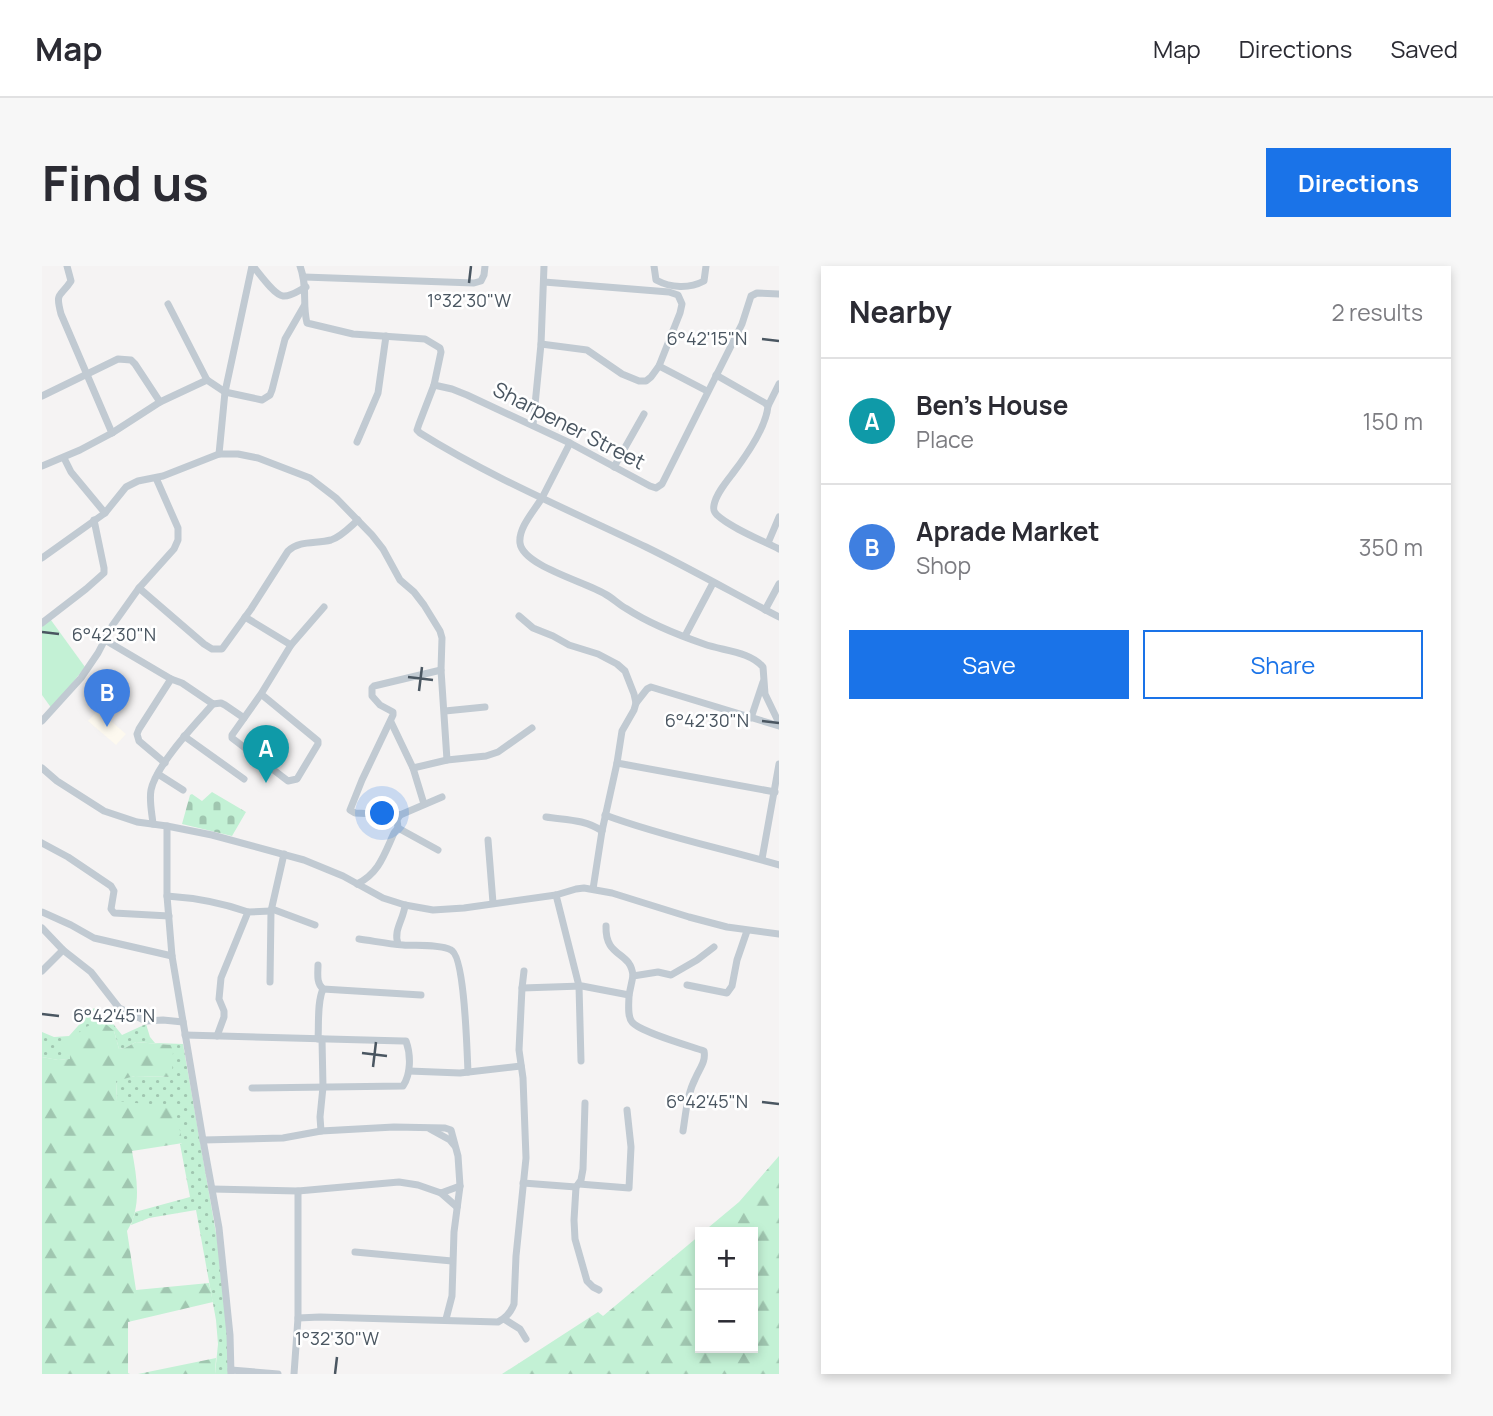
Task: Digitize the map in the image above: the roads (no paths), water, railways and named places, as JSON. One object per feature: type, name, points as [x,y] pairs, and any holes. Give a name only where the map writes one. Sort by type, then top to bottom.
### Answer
[{"type":"street","points":[[67,266],[71,281],[58,297],[61,314],[113,433]]},
{"type":"street","points":[[252,266],[276,293],[282,296],[288,296],[306,287]]},
{"type":"street","points":[[219,454],[225,392],[252,266]]},
{"type":"street","points":[[300,266],[306,287],[307,323],[353,334],[425,339],[440,348],[434,385],[417,430],[420,433],[441,447],[542,499],[648,548],[779,617]]},
{"type":"street","points":[[304,277],[474,284],[481,281],[485,266]]},
{"type":"street","points":[[533,425],[541,344],[544,266]]},
{"type":"street","points":[[654,266],[656,280],[668,285],[687,287],[704,281],[706,266]]},
{"type":"street","points":[[541,344],[587,350],[622,374],[646,381],[659,366],[681,304],[678,295],[669,292],[544,282]]},
{"type":"street","name":"Sharpener Street","points":[[434,385],[467,394],[656,488],[662,484],[742,324],[751,296],[757,293],[779,294]]},
{"type":"street","points":[[167,304],[207,380],[225,392],[262,400],[270,395],[285,339],[305,304]]},
{"type":"street","points":[[358,442],[377,393],[386,336]]},
{"type":"street","points":[[42,396],[118,359],[135,363],[160,402]]},
{"type":"street","points":[[659,366],[707,391]]},
{"type":"street","points":[[716,376],[768,406]]},
{"type":"street","points":[[42,466],[113,433],[160,402],[207,380]]},
{"type":"street","points":[[779,384],[759,434],[723,487],[714,508],[717,515],[779,549]]},
{"type":"street","points":[[614,467],[644,414]]},
{"type":"street","points":[[570,443],[542,499],[526,524],[520,540],[523,550],[539,563],[604,593],[628,610],[661,626],[704,644],[753,659],[763,667],[765,673],[751,718]]},
{"type":"street","points":[[42,558],[105,513],[127,487],[219,454],[258,458],[310,478],[336,498],[372,535],[400,580],[414,592],[438,626],[442,638],[441,670],[447,760]]},
{"type":"street","points":[[64,458],[71,472],[105,513]]},
{"type":"street","points":[[42,721],[81,678],[112,626],[139,589],[174,549],[178,540],[178,528],[156,478]]},
{"type":"street","points":[[768,543],[779,517]]},
{"type":"street","points":[[42,623],[104,573],[94,520]]},
{"type":"street","points":[[139,589],[212,649],[222,649],[288,551],[300,544],[333,540],[358,520]]},
{"type":"street","points":[[685,636],[713,583]]},
{"type":"street","points":[[765,610],[779,584]]},
{"type":"street","points":[[261,694],[318,741],[298,779],[294,781],[288,780],[232,738],[291,645],[324,607]]},
{"type":"street","points":[[245,617],[291,645]]},
{"type":"street","points":[[519,617],[533,628],[617,664],[625,671],[636,703]]},
{"type":"street","points":[[104,640],[182,683],[213,704]]},
{"type":"street","points":[[441,670],[372,688],[372,696],[380,705],[393,712],[391,722],[350,810],[355,813],[400,816],[442,797]]},
{"type":"street","points":[[165,763],[139,741],[138,734],[171,679]]},
{"type":"street","points":[[763,682],[765,694],[779,725]]},
{"type":"street","points":[[593,889],[622,730],[643,692],[651,687],[779,725]]},
{"type":"street","points":[[153,824],[151,789],[184,736],[213,704],[221,703],[244,718]]},
{"type":"street","points":[[444,711],[485,706]]},
{"type":"street","points":[[391,722],[413,768],[424,804]]},
{"type":"street","points":[[413,768],[498,752],[532,728]]},
{"type":"street","points":[[184,736],[244,779]]},
{"type":"street","points":[[617,763],[775,792]]},
{"type":"street","points":[[762,859],[779,764]]},
{"type":"street","points":[[42,768],[57,781],[104,811],[137,822],[212,835],[284,854],[323,867],[383,898],[405,905],[441,910],[556,895],[576,889],[593,889],[688,917],[747,931],[779,934]]},
{"type":"street","points":[[158,774],[183,790]]},
{"type":"street","points":[[357,884],[375,871],[398,828],[397,820],[400,816]]},
{"type":"street","points":[[546,817],[593,824],[602,831]]},
{"type":"street","points":[[593,824],[604,818],[779,865]]},
{"type":"street","points":[[167,826],[167,896],[172,956],[219,1228],[228,1304],[231,1372],[278,1374]]},
{"type":"street","points":[[398,828],[439,850]]},
{"type":"street","points":[[488,840],[493,903]]},
{"type":"street","points":[[42,843],[111,886],[114,891],[111,909],[114,913],[169,916]]},
{"type":"street","points":[[270,982],[271,910],[284,854]]},
{"type":"street","points":[[556,895],[579,986],[581,1061]]},
{"type":"street","points":[[167,896],[222,902],[248,912],[271,910],[315,925]]},
{"type":"street","points":[[398,944],[398,926],[404,916],[405,905]]},
{"type":"street","points":[[42,912],[94,938],[172,956]]},
{"type":"street","points":[[217,1035],[224,1017],[219,999],[220,978],[248,912]]},
{"type":"street","points":[[606,926],[608,944],[630,963],[634,976],[629,995],[632,1022],[704,1051],[706,1056],[689,1094],[683,1131]]},
{"type":"street","points":[[42,928],[63,950],[91,972],[119,1009],[146,1021],[183,1022]]},
{"type":"street","points":[[687,985],[727,993],[732,986],[747,931]]},
{"type":"street","points":[[359,939],[443,947],[456,953],[461,975],[468,1072]]},
{"type":"street","points":[[634,976],[659,972],[671,975],[714,947]]},
{"type":"street","points":[[42,971],[63,950]]},
{"type":"street","points":[[318,965],[318,979],[323,989],[421,995]]},
{"type":"street","points":[[298,1318],[498,1322],[504,1319],[514,1304],[526,1158],[519,1050],[524,971]]},
{"type":"street","points":[[522,988],[579,986],[629,995]]},
{"type":"street","points":[[321,1131],[323,1087],[320,995],[323,989]]},
{"type":"street","points":[[186,1035],[406,1041],[408,1048],[409,1071],[403,1086],[252,1088]]},
{"type":"street","points":[[409,1071],[468,1072],[521,1066]]},
{"type":"street","points":[[584,1103],[583,1169],[577,1186],[575,1239],[587,1282],[599,1290]]},
{"type":"street","points":[[523,1183],[629,1188],[630,1139],[627,1110]]},
{"type":"street","points":[[203,1140],[283,1138],[321,1131],[394,1127],[451,1130],[457,1149],[460,1186],[452,1261],[452,1296],[446,1319]]},
{"type":"street","points":[[212,1189],[298,1191],[400,1182],[441,1193],[457,1207]]},
{"type":"street","points":[[441,1193],[460,1186]]},
{"type":"street","points":[[294,1374],[298,1318],[298,1191]]},
{"type":"street","points":[[355,1252],[452,1261]]},
{"type":"street","points":[[504,1319],[520,1329],[526,1339]]},
{"type":"place","name":"Aprade Market","points":[[107,727]]},
{"type":"place","name":"Ben's House","points":[[266,783]]}]
